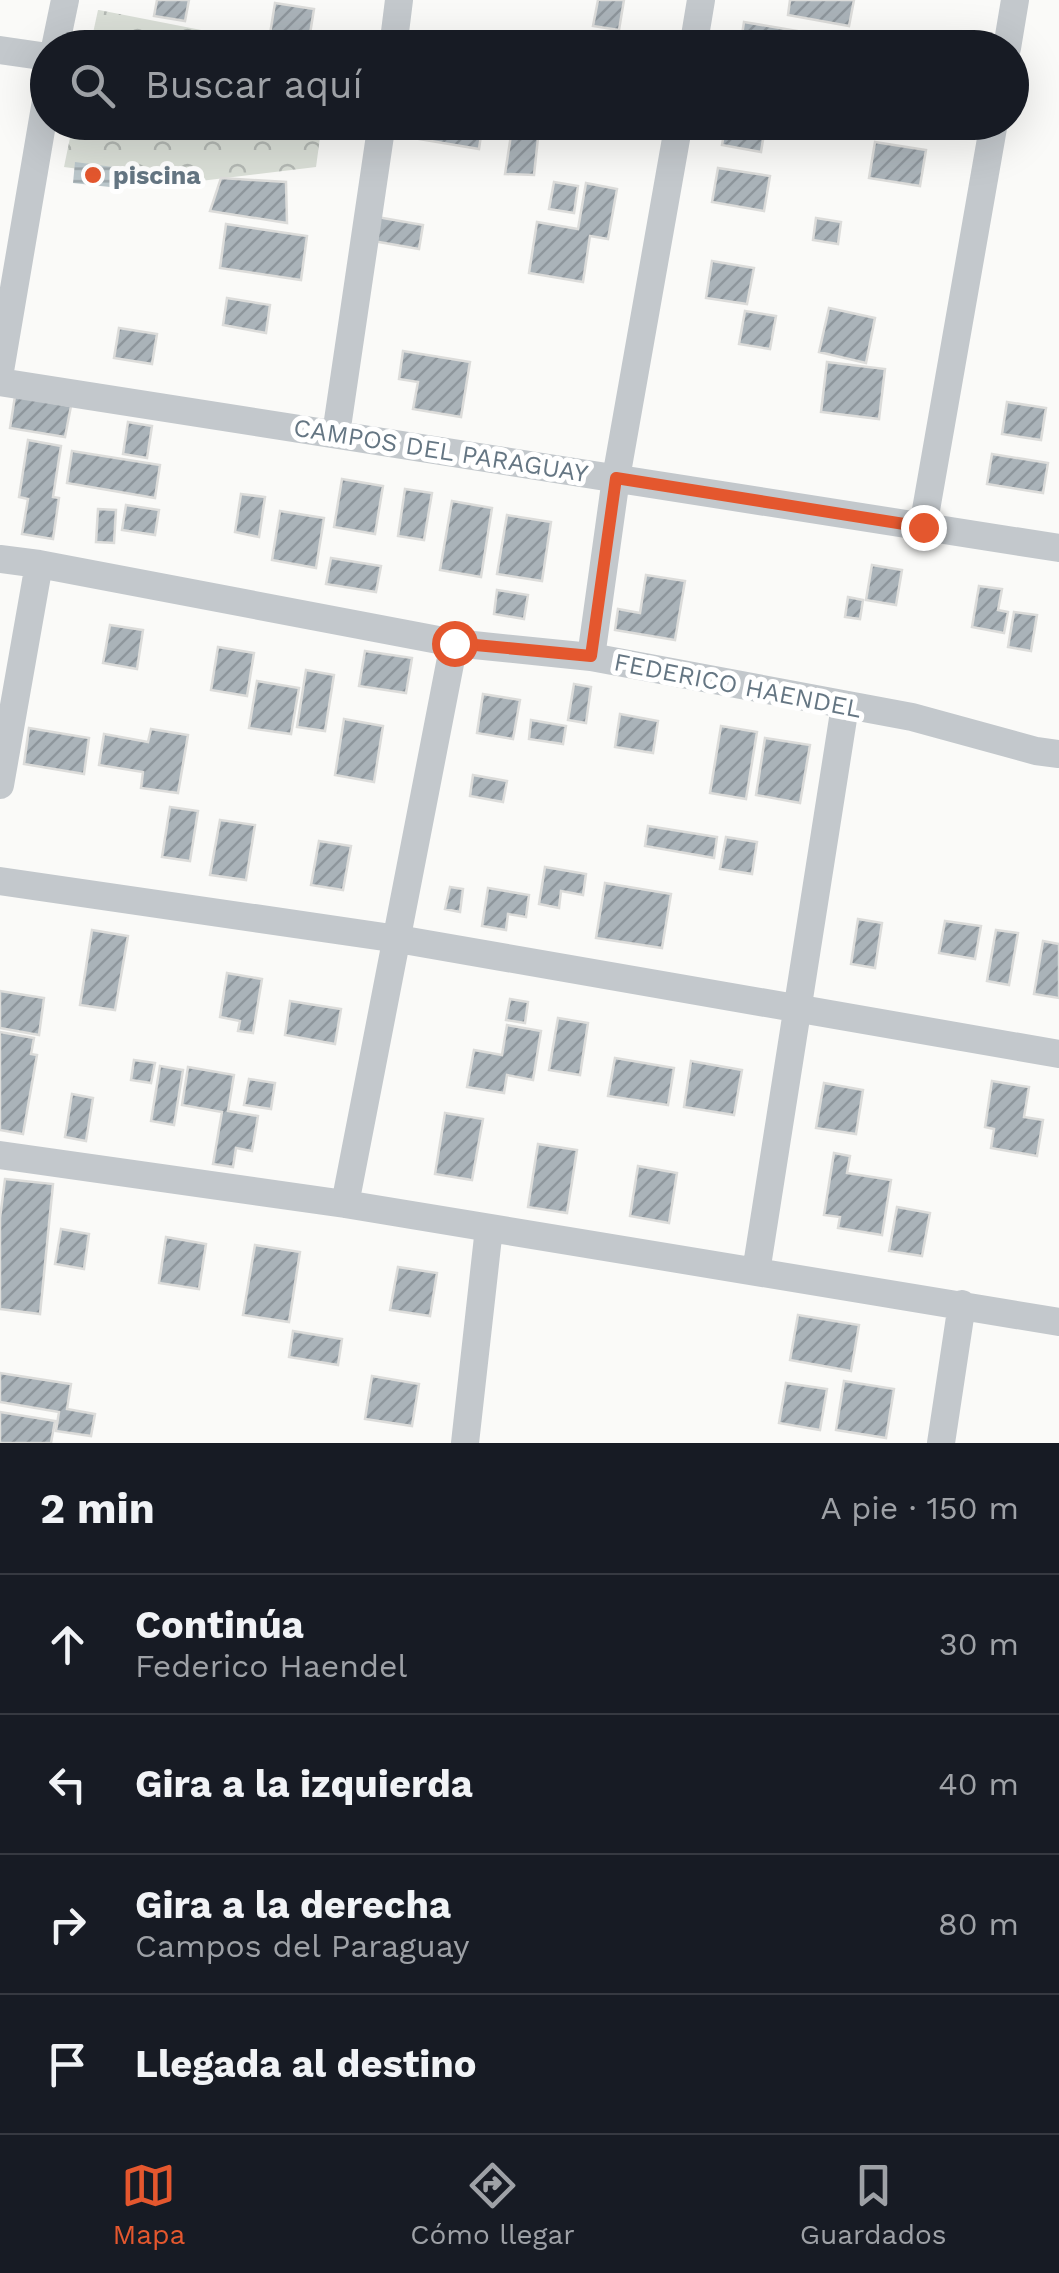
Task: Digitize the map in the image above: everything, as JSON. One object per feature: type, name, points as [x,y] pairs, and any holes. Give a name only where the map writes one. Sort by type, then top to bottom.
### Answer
[{"type":"street","points":[[59,30],[65,0]]},
{"type":"street","points":[[395,30],[400,0]]},
{"type":"street","points":[[696,30],[701,0]]},
{"type":"street","points":[[1010,30],[1016,0]]},
{"type":"street","points":[[0,50],[30,54]]},
{"type":"street","points":[[0,371],[39,140]]},
{"type":"street","points":[[336,434],[379,140]]},
{"type":"street","points":[[591,656],[616,478],[676,140]]},
{"type":"street","points":[[923,527],[991,140]]},
{"type":"street","name":"CAMPOS DEL PARAGUAY","points":[[0,382],[1059,548]]},
{"type":"street","name":"FEDERICO HAENDEL","points":[[0,560],[454,643],[591,656],[912,717],[1059,754]]},
{"type":"street","points":[[0,785],[38,564]]},
{"type":"street","points":[[345,1204],[454,643]]},
{"type":"street","points":[[756,1272],[845,706]]},
{"type":"street","points":[[0,880],[398,939],[1059,1054]]},
{"type":"street","points":[[0,1155],[345,1204],[1059,1322]]},
{"type":"street","points":[[464,1443],[489,1228]]},
{"type":"street","points":[[941,1443],[962,1304]]},
{"type":"green space","points":[[99,10],[201,30],[94,30]]},
{"type":"green space","points":[[70,140],[320,140],[316,167],[184,183],[64,167]]},
{"type":"shaded area","name":"piscina","points":[[75,162],[113,167],[110,187],[73,183]]},
{"type":"building","points":[[157,0],[189,0],[185,21],[154,16]]},
{"type":"building","points":[[598,0],[624,0],[619,30],[593,26]]},
{"type":"building","points":[[790,0],[854,0],[849,26],[788,15]]},
{"type":"building","points":[[275,3],[314,9],[311,30],[271,30]]},
{"type":"building","points":[[744,22],[791,30],[743,30]]},
{"type":"building","points":[[425,140],[480,140],[479,149]]},
{"type":"building","points":[[510,140],[538,140],[534,175],[505,174]]},
{"type":"building","points":[[723,140],[763,140],[761,152],[722,145]]},
{"type":"building","points":[[875,142],[926,150],[920,186],[869,178]]},
{"type":"building","points":[[718,168],[770,176],[764,211],[712,202]]},
{"type":"building","points":[[221,178],[286,182],[287,223],[210,211]]},
{"type":"building","points":[[554,182],[578,186],[574,213],[549,209]]},
{"type":"building","points":[[586,183],[617,189],[608,239],[590,236],[583,282],[529,273],[537,222],[578,229]]},
{"type":"building","points":[[377,217],[423,225],[419,249],[373,241]]},
{"type":"building","points":[[816,218],[841,222],[838,244],[813,240]]},
{"type":"building","points":[[226,224],[307,236],[301,280],[220,268]]},
{"type":"building","points":[[712,261],[754,268],[747,304],[706,298]]},
{"type":"building","points":[[227,298],[270,305],[266,333],[223,325]]},
{"type":"building","points":[[829,308],[875,318],[866,363],[819,352]]},
{"type":"building","points":[[745,311],[776,316],[770,349],[739,344]]},
{"type":"building","points":[[119,328],[157,334],[152,364],[114,358]]},
{"type":"building","points":[[403,351],[470,362],[461,417],[413,409],[418,382],[399,379]]},
{"type":"building","points":[[827,362],[885,369],[879,419],[821,412]]},
{"type":"building","points":[[15,396],[71,406],[65,437],[10,428]]},
{"type":"building","points":[[1007,402],[1046,408],[1041,440],[1002,434]]},
{"type":"building","points":[[128,422],[152,426],[147,458],[123,454]]},
{"type":"building","points":[[28,440],[61,446],[53,497],[59,498],[53,539],[22,534],[28,499],[19,497]]},
{"type":"building","points":[[72,451],[160,465],[155,498],[67,483]]},
{"type":"building","points":[[992,454],[1048,463],[1043,493],[987,484]]},
{"type":"building","points":[[342,479],[383,486],[375,534],[334,527]]},
{"type":"building","points":[[405,489],[432,493],[424,540],[398,536]]},
{"type":"building","points":[[241,494],[265,497],[259,537],[235,532]]},
{"type":"building","points":[[452,501],[492,508],[481,577],[440,570]]},
{"type":"building","points":[[126,505],[159,510],[155,535],[122,530]]},
{"type":"building","points":[[98,509],[116,510],[114,543],[96,542]]},
{"type":"building","points":[[280,511],[324,518],[316,568],[272,560]]},
{"type":"building","points":[[507,515],[551,522],[542,581],[497,574]]},
{"type":"building","points":[[331,558],[381,566],[376,592],[326,584]]},
{"type":"building","points":[[872,565],[902,570],[896,605],[866,600]]},
{"type":"building","points":[[646,575],[685,581],[675,640],[615,630],[618,609],[640,613]]},
{"type":"building","points":[[979,586],[1002,589],[998,610],[1008,612],[1004,633],[972,627]]},
{"type":"building","points":[[497,590],[528,595],[524,619],[494,614]]},
{"type":"building","points":[[848,597],[863,600],[860,619],[845,617]]},
{"type":"building","points":[[1014,612],[1037,615],[1031,651],[1008,647]]},
{"type":"building","points":[[110,625],[143,630],[137,669],[103,663]]},
{"type":"building","points":[[218,647],[254,653],[247,696],[211,690]]},
{"type":"building","points":[[365,651],[412,658],[406,693],[359,686]]},
{"type":"building","points":[[306,670],[334,675],[325,731],[297,727]]},
{"type":"building","points":[[257,681],[299,688],[291,734],[249,728]]},
{"type":"building","points":[[574,684],[591,687],[586,723],[568,720]]},
{"type":"building","points":[[483,694],[520,700],[513,739],[477,733]]},
{"type":"building","points":[[620,714],[658,721],[653,753],[615,747]]},
{"type":"building","points":[[344,719],[383,726],[374,782],[335,775]]},
{"type":"building","points":[[531,720],[566,726],[563,744],[529,739]]},
{"type":"building","points":[[721,726],[757,732],[746,799],[710,793]]},
{"type":"building","points":[[29,728],[89,738],[84,774],[24,764]]},
{"type":"building","points":[[151,729],[188,735],[178,793],[141,788],[143,772],[99,765],[104,734],[148,742]]},
{"type":"building","points":[[765,738],[810,745],[800,803],[756,795]]},
{"type":"building","points":[[473,775],[507,781],[503,802],[470,796]]},
{"type":"building","points":[[170,807],[198,811],[190,861],[162,857]]},
{"type":"building","points":[[220,820],[255,825],[246,880],[210,875]]},
{"type":"building","points":[[648,826],[717,837],[714,858],[645,846]]},
{"type":"building","points":[[726,837],[757,842],[752,874],[720,869]]},
{"type":"building","points":[[319,841],[351,846],[343,890],[311,885]]},
{"type":"building","points":[[545,867],[586,874],[583,895],[561,891],[559,908],[539,904]]},
{"type":"building","points":[[605,883],[671,894],[662,948],[596,938]]},
{"type":"building","points":[[450,887],[463,889],[460,912],[445,909]]},
{"type":"building","points":[[488,888],[529,895],[526,917],[508,914],[506,930],[482,926]]},
{"type":"building","points":[[858,919],[882,923],[875,968],[851,964]]},
{"type":"building","points":[[945,921],[981,926],[975,959],[939,953]]},
{"type":"building","points":[[92,930],[128,936],[115,1010],[80,1005]]},
{"type":"building","points":[[996,930],[1018,933],[1009,985],[987,981]]},
{"type":"building","points":[[1043,941],[1059,944],[1059,998],[1034,994]]},
{"type":"building","points":[[227,973],[262,979],[253,1033],[238,1031],[240,1021],[220,1017]]},
{"type":"building","points":[[0,991],[44,998],[39,1035],[0,1028]]},
{"type":"building","points":[[510,999],[528,1002],[525,1023],[506,1020]]},
{"type":"building","points":[[290,1001],[341,1009],[335,1044],[285,1035]]},
{"type":"building","points":[[558,1018],[588,1023],[580,1075],[549,1070]]},
{"type":"building","points":[[507,1025],[541,1031],[533,1080],[507,1075],[504,1093],[467,1087],[474,1050],[502,1055]]},
{"type":"building","points":[[0,1032],[34,1038],[31,1054],[37,1055],[23,1134],[0,1130]]},
{"type":"building","points":[[615,1058],[674,1068],[668,1105],[608,1096]]},
{"type":"building","points":[[134,1060],[155,1063],[151,1083],[131,1080]]},
{"type":"building","points":[[691,1061],[742,1070],[734,1115],[684,1107]]},
{"type":"building","points":[[160,1066],[183,1070],[174,1125],[151,1121]]},
{"type":"building","points":[[188,1067],[234,1075],[228,1111],[258,1116],[252,1151],[236,1148],[233,1167],[213,1164],[222,1112],[182,1105]]},
{"type":"building","points":[[249,1079],[275,1083],[271,1109],[244,1105]]},
{"type":"building","points":[[992,1081],[1029,1087],[1024,1117],[1043,1120],[1037,1156],[991,1148],[994,1129],[985,1127]]},
{"type":"building","points":[[824,1083],[863,1090],[856,1134],[816,1128]]},
{"type":"building","points":[[72,1094],[93,1098],[86,1141],[65,1137]]},
{"type":"building","points":[[445,1113],[483,1119],[472,1180],[435,1174]]},
{"type":"building","points":[[538,1144],[577,1150],[567,1213],[528,1207]]},
{"type":"building","points":[[834,1153],[850,1156],[847,1173],[891,1180],[882,1235],[838,1228],[840,1217],[824,1215]]},
{"type":"building","points":[[638,1166],[677,1173],[669,1223],[630,1216]]},
{"type":"building","points":[[5,1179],[53,1184],[40,1314],[0,1309],[0,1218]]},
{"type":"building","points":[[897,1207],[930,1213],[922,1256],[889,1251]]},
{"type":"building","points":[[61,1229],[89,1234],[84,1269],[55,1264]]},
{"type":"building","points":[[166,1237],[206,1244],[199,1289],[159,1283]]},
{"type":"building","points":[[255,1245],[300,1252],[289,1322],[243,1315]]},
{"type":"building","points":[[398,1267],[437,1273],[430,1316],[390,1310]]},
{"type":"building","points":[[798,1315],[859,1325],[851,1371],[790,1360]]},
{"type":"building","points":[[293,1331],[342,1339],[338,1365],[289,1357]]},
{"type":"building","points":[[0,1373],[71,1384],[67,1409],[95,1414],[91,1436],[56,1431],[59,1412],[0,1402]]},
{"type":"building","points":[[372,1376],[419,1384],[412,1426],[365,1419]]},
{"type":"building","points":[[844,1381],[894,1389],[886,1438],[836,1430]]},
{"type":"building","points":[[786,1383],[827,1389],[820,1430],[779,1423]]},
{"type":"building","points":[[0,1412],[55,1421],[51,1443],[0,1443]]},
{"type":"place","name":"piscina","points":[[93,175]]},
{"type":"route","points":[[454,643],[591,656],[616,478],[923,527]]}]
